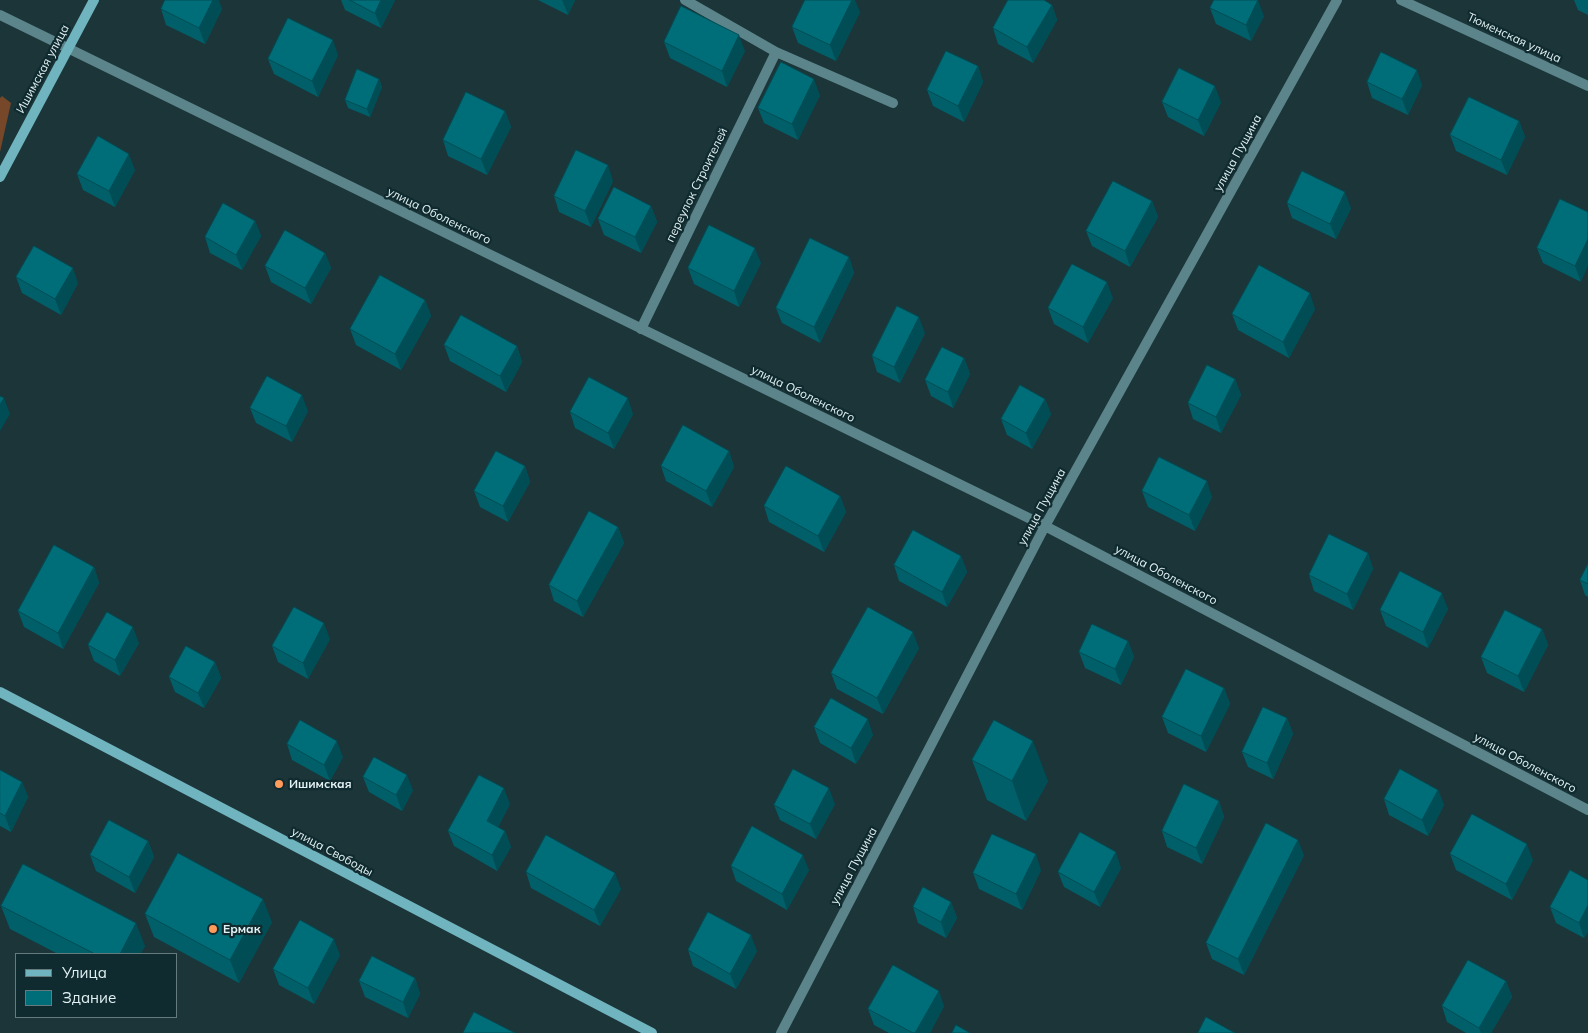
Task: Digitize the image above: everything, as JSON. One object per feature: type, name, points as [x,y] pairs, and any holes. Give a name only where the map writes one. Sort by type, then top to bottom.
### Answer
[{"type":"street","name":"Ишимская улица","points":[[0,177],[94,0]]},
{"type":"street","points":[[686,0],[776,52],[893,102]]},
{"type":"street","name":"улица Пущина","points":[[781,1033],[1044,526],[1337,0]]},
{"type":"street","name":"Тюменская улица","points":[[1401,0],[1588,86]]},
{"type":"street","name":"улица Оболенского","points":[[0,15],[1044,526],[1588,810]]},
{"type":"street","name":"переулок Строителей","points":[[641,329],[776,52]]},
{"type":"street","name":"улица Свободы","points":[[0,692],[652,1033]]},
{"type":"shaded area","points":[[2,96],[11,103],[0,152],[0,98]]},
{"type":"building","points":[[165,0],[213,0],[199,28],[161,9]]},
{"type":"building","points":[[350,0],[381,0],[375,13]]},
{"type":"building","points":[[805,0],[852,0],[830,45],[792,27]]},
{"type":"building","points":[[1008,0],[1044,0],[1052,5],[1027,47],[993,28]]},
{"type":"building","points":[[1214,0],[1258,0],[1246,25],[1210,8]]},
{"type":"building","points":[[681,6],[739,35],[722,71],[664,42]]},
{"type":"building","points":[[288,18],[333,40],[312,81],[268,59]]},
{"type":"building","points":[[946,51],[978,66],[958,106],[927,90]]},
{"type":"building","points":[[1381,52],[1417,70],[1402,99],[1367,82]]},
{"type":"building","points":[[781,62],[814,79],[792,124],[758,108]]},
{"type":"building","points":[[1179,68],[1215,86],[1198,120],[1162,102]]},
{"type":"building","points":[[357,69],[379,79],[367,109],[345,100]]},
{"type":"building","points":[[466,92],[505,111],[481,159],[443,140]]},
{"type":"building","points":[[1469,97],[1519,121],[1501,160],[1450,135]]},
{"type":"building","points":[[98,136],[129,154],[109,191],[77,174]]},
{"type":"building","points":[[576,150],[608,165],[585,211],[554,196]]},
{"type":"building","points":[[1302,171],[1345,192],[1330,224],[1287,203]]},
{"type":"building","points":[[1113,181],[1152,201],[1125,251],[1086,231]]},
{"type":"building","points":[[614,187],[651,206],[635,237],[598,219]]},
{"type":"building","points":[[1560,199],[1588,212],[1588,239],[1575,266],[1537,248]]},
{"type":"building","points":[[223,203],[255,221],[236,255],[205,237]]},
{"type":"building","points":[[709,225],[755,248],[734,291],[688,268]]},
{"type":"building","points":[[285,230],[325,253],[305,288],[265,266]]},
{"type":"building","points":[[810,238],[849,257],[814,327],[776,308]]},
{"type":"building","points":[[34,246],[73,268],[55,299],[16,277]]},
{"type":"building","points":[[1072,264],[1107,282],[1083,327],[1048,308]]},
{"type":"building","points":[[1259,265],[1310,293],[1283,342],[1232,314]]},
{"type":"building","points":[[380,275],[425,300],[395,354],[350,329]]},
{"type":"building","points":[[897,306],[919,317],[894,367],[872,356]]},
{"type":"building","points":[[461,315],[517,346],[500,376],[444,345]]},
{"type":"building","points":[[942,347],[964,358],[948,392],[925,380]]},
{"type":"building","points":[[1207,365],[1235,379],[1216,417],[1188,403]]},
{"type":"building","points":[[267,376],[302,395],[286,426],[250,408]]},
{"type":"building","points":[[589,377],[628,398],[608,433],[570,412]]},
{"type":"building","points":[[1020,385],[1045,399],[1026,433],[1001,419]]},
{"type":"building","points":[[0,396],[4,398],[0,405]]},
{"type":"building","points":[[683,425],[729,451],[706,491],[661,466]]},
{"type":"building","points":[[496,451],[525,466],[503,506],[474,491]]},
{"type":"building","points":[[1159,457],[1207,481],[1189,515],[1142,491]]},
{"type":"building","points":[[786,466],[840,496],[818,536],[764,506]]},
{"type":"building","points":[[589,511],[618,527],[577,601],[549,585]]},
{"type":"building","points":[[913,530],[961,556],[942,592],[894,565]]},
{"type":"building","points":[[1329,534],[1368,553],[1347,594],[1309,575]]},
{"type":"building","points":[[54,545],[94,567],[58,633],[18,611]]},
{"type":"building","points":[[1588,564],[1588,584],[1580,580]]},
{"type":"building","points":[[1400,571],[1442,593],[1423,632],[1380,610]]},
{"type":"building","points":[[294,607],[324,623],[303,663],[272,646]]},
{"type":"building","points":[[868,607],[913,632],[877,698],[831,673]]},
{"type":"building","points":[[1505,610],[1542,629],[1518,676],[1481,657]]},
{"type":"building","points":[[107,612],[133,627],[115,660],[88,645]]},
{"type":"building","points":[[1092,624],[1128,641],[1115,669],[1079,652]]},
{"type":"building","points":[[186,646],[215,662],[198,693],[169,677]]},
{"type":"building","points":[[1186,669],[1224,688],[1201,736],[1162,717]]},
{"type":"building","points":[[831,698],[868,719],[851,748],[814,727]]},
{"type":"building","points":[[1263,707],[1287,718],[1267,763],[1242,752]]},
{"type":"building","points":[[300,720],[337,741],[324,765],[287,744]]},
{"type":"building","points":[[994,720],[1033,741],[1012,781],[972,760]]},
{"type":"building","points":[[374,757],[407,775],[396,795],[363,777]]},
{"type":"building","points":[[793,769],[829,788],[810,824],[774,805]]},
{"type":"building","points":[[1400,769],[1438,790],[1422,820],[1384,799]]},
{"type":"building","points":[[0,770],[22,782],[5,816],[0,813]]},
{"type":"building","points":[[479,775],[504,788],[487,821],[505,831],[492,855],[448,831]]},
{"type":"building","points":[[1184,784],[1219,801],[1196,848],[1162,831]]},
{"type":"building","points":[[1472,814],[1527,844],[1506,884],[1450,854]]},
{"type":"building","points":[[109,820],[148,841],[129,877],[90,855]]},
{"type":"building","points":[[1266,823],[1298,840],[1238,959],[1206,943]]},
{"type":"building","points":[[752,826],[803,855],[782,894],[731,866]]},
{"type":"building","points":[[1080,832],[1116,852],[1094,892],[1058,872]]},
{"type":"building","points":[[992,834],[1036,854],[1016,894],[973,873]]},
{"type":"building","points":[[546,835],[615,873],[594,910],[526,872]]},
{"type":"building","name":"Ермак","points":[[178,853],[263,899],[230,960],[145,914]]},
{"type":"building","points":[[23,864],[136,923],[121,953],[93,953],[1,906]]},
{"type":"building","points":[[1570,870],[1588,880],[1588,905],[1579,923],[1550,907]]},
{"type":"building","points":[[923,887],[951,902],[941,922],[913,907]]},
{"type":"building","points":[[708,912],[751,935],[730,974],[688,950]]},
{"type":"building","points":[[300,920],[334,939],[308,988],[273,969]]},
{"type":"building","points":[[372,956],[415,978],[403,1002],[359,981]]},
{"type":"building","points":[[1468,960],[1506,981],[1479,1028],[1442,1006]]},
{"type":"building","points":[[893,965],[939,991],[915,1033],[868,1009]]},
{"type":"building","points":[[474,1012],[515,1033],[463,1033]]},
{"type":"building","points":[[1206,1017],[1235,1033],[1198,1033]]},
{"type":"building","points":[[956,1025],[970,1033],[952,1033]]},
{"type":"place","name":"Ишимская","points":[[279,784]]},
{"type":"place","name":"Ермак","points":[[213,929]]}]
